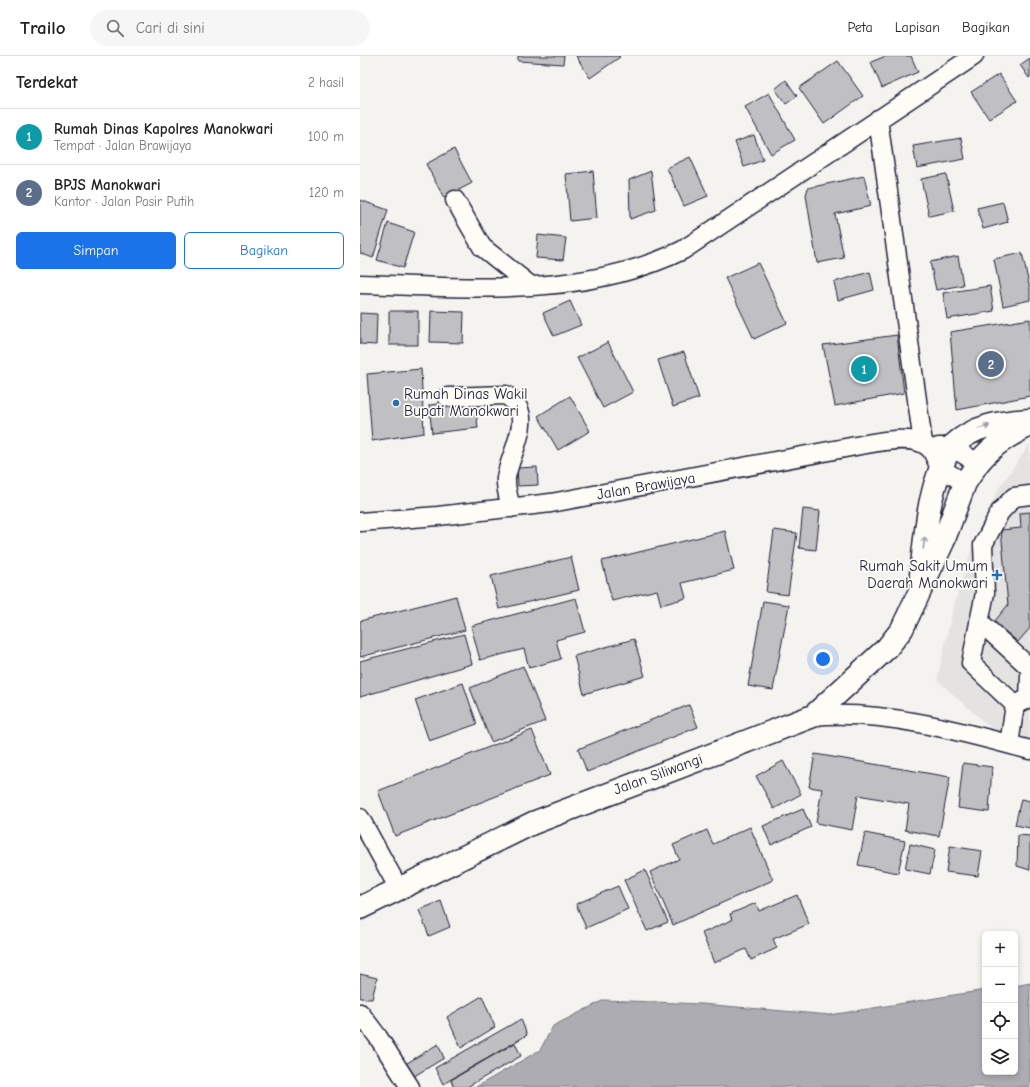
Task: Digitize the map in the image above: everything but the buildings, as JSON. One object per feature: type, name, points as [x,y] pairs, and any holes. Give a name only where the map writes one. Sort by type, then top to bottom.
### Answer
[{"type":"main road","points":[[951,446],[963,436],[978,429],[996,424],[1030,420]]},
{"type":"main road","name":"Jalan Siliwangi","points":[[360,908],[533,822],[813,716],[887,648],[902,629],[943,542],[965,483],[991,447],[1030,425]]},
{"type":"main road","name":"Jalan Siliwangi","points":[[918,596],[929,506],[940,466],[951,446]]},
{"type":"street","points":[[360,284],[494,287],[531,286],[585,280],[638,268],[664,259],[683,250],[974,56]]},
{"type":"street","points":[[878,119],[926,445],[940,466],[965,483]]},
{"type":"street","points":[[455,200],[482,247],[531,286]]},
{"type":"street","points":[[447,397],[506,395],[512,399],[515,404],[521,420],[520,435],[508,468],[506,480],[511,508]]},
{"type":"street","name":"Jalan Brawijaya","points":[[360,522],[430,517],[559,502],[883,441],[899,440],[926,445],[951,446]]},
{"type":"street","points":[[951,446],[978,463]]},
{"type":"street","points":[[1015,705],[971,663],[985,593],[984,545],[1000,512],[1014,497],[1030,495]]},
{"type":"street","points":[[979,621],[1030,668]]},
{"type":"street","points":[[1015,705],[1028,698],[1030,674]]},
{"type":"street","points":[[1009,744],[1015,705]]},
{"type":"street","points":[[813,716],[829,714],[865,715],[926,725],[1030,750]]},
{"type":"street","points":[[360,818],[399,889]]},
{"type":"street","points":[[360,1014],[378,1037],[410,1087]]},
{"type":"shaded area","name":"Rumah Sakit Umum Daerah Manokwari","points":[[1030,444],[1030,741],[995,732],[937,680],[952,612],[975,538],[999,488]]},
{"type":"shaded area","points":[[1030,983],[1030,1087],[476,1087],[540,1050],[553,1026],[604,1000],[702,1004],[830,1015],[982,990],[982,1075],[1018,1075],[1018,985]]},
{"type":"place","name":"BPJS Manokwari","points":[[991,364]]},
{"type":"place","name":"Rumah Dinas Kapolres Manokwari","points":[[864,369]]},
{"type":"place","name":"Rumah Dinas Wakil Bupati Manokwari","points":[[396,403]]},
{"type":"place","name":"Rumah Sakit Umum Daerah Manokwari","points":[[997,575]]}]
